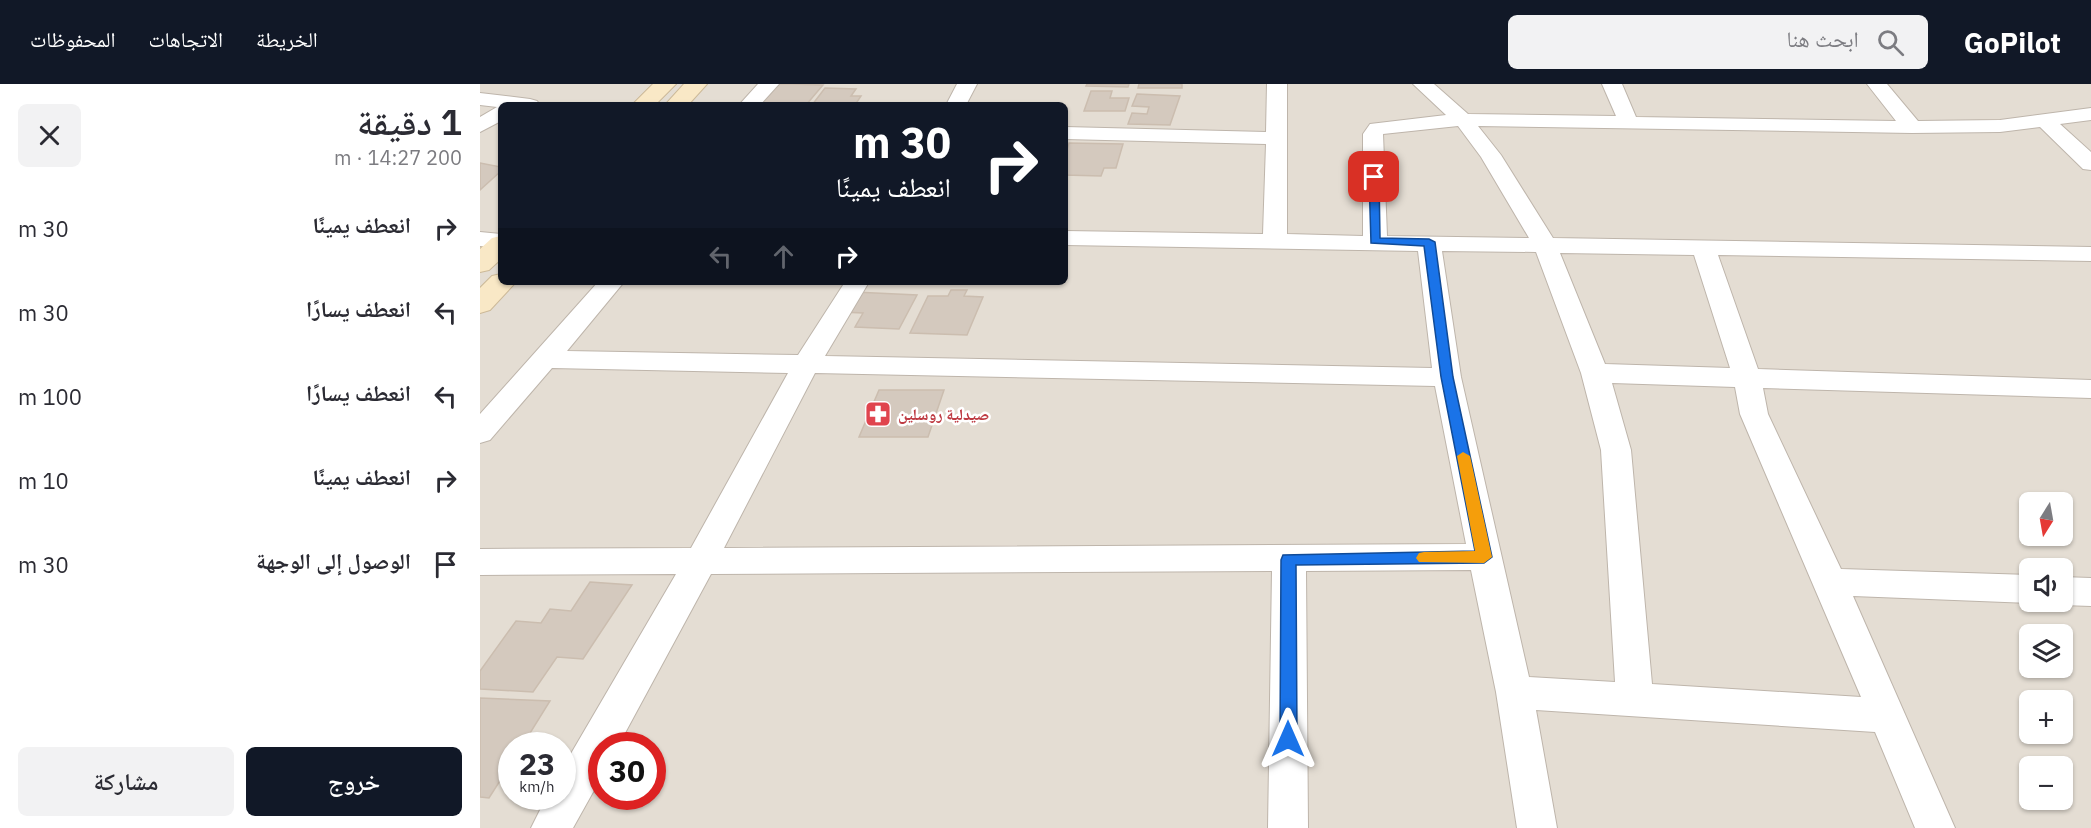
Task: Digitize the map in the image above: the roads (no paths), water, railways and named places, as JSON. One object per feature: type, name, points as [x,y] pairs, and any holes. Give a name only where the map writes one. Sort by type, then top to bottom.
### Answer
[{"type":"street","points":[[480,94],[496,84]]},
{"type":"street","points":[[646,102],[665,84]]},
{"type":"street","points":[[680,102],[696,84]]},
{"type":"street","points":[[752,102],[769,84]]},
{"type":"street","points":[[958,102],[967,84]]},
{"type":"street","points":[[1275,241],[1277,84]]},
{"type":"street","points":[[1423,84],[1463,120],[1490,154],[1545,245],[1595,373],[1616,450],[1635,698]]},
{"type":"street","points":[[1612,84],[1628,122]]},
{"type":"street","points":[[1877,84],[1912,127]]},
{"type":"street","points":[[480,99],[498,103]]},
{"type":"street","points":[[1375,241],[1373,134],[1377,128],[1463,120],[1912,127],[2000,126],[2091,114]]},
{"type":"street","points":[[480,126],[498,115]]},
{"type":"street","points":[[2045,121],[2091,164]]},
{"type":"street","points":[[1068,133],[1275,138]]},
{"type":"street","points":[[1068,238],[1375,241],[2091,254]]},
{"type":"street","points":[[480,239],[498,242]]},
{"type":"street","points":[[1429,242],[1447,377],[1514,692],[1537,828]]},
{"type":"street","points":[[480,264],[498,245]]},
{"type":"street","points":[[1704,248],[1747,378],[1754,414],[1830,582],[1935,828]]},
{"type":"street","points":[[480,304],[499,285]]},
{"type":"street","points":[[480,433],[609,285]]},
{"type":"street","points":[[551,828],[701,561],[806,364],[855,285]]},
{"type":"street","points":[[544,359],[1447,377]]},
{"type":"street","points":[[1595,373],[2091,389]]},
{"type":"street","points":[[480,562],[1288,560],[1484,557]]},
{"type":"street","points":[[1288,560],[1288,828]]},
{"type":"street","points":[[1830,582],[2019,589]]},
{"type":"street","points":[[2073,591],[2091,592]]},
{"type":"street","points":[[1514,692],[1887,716]]},
{"type":"place","name":"صيدلية روسلين","points":[[878,414]]}]
